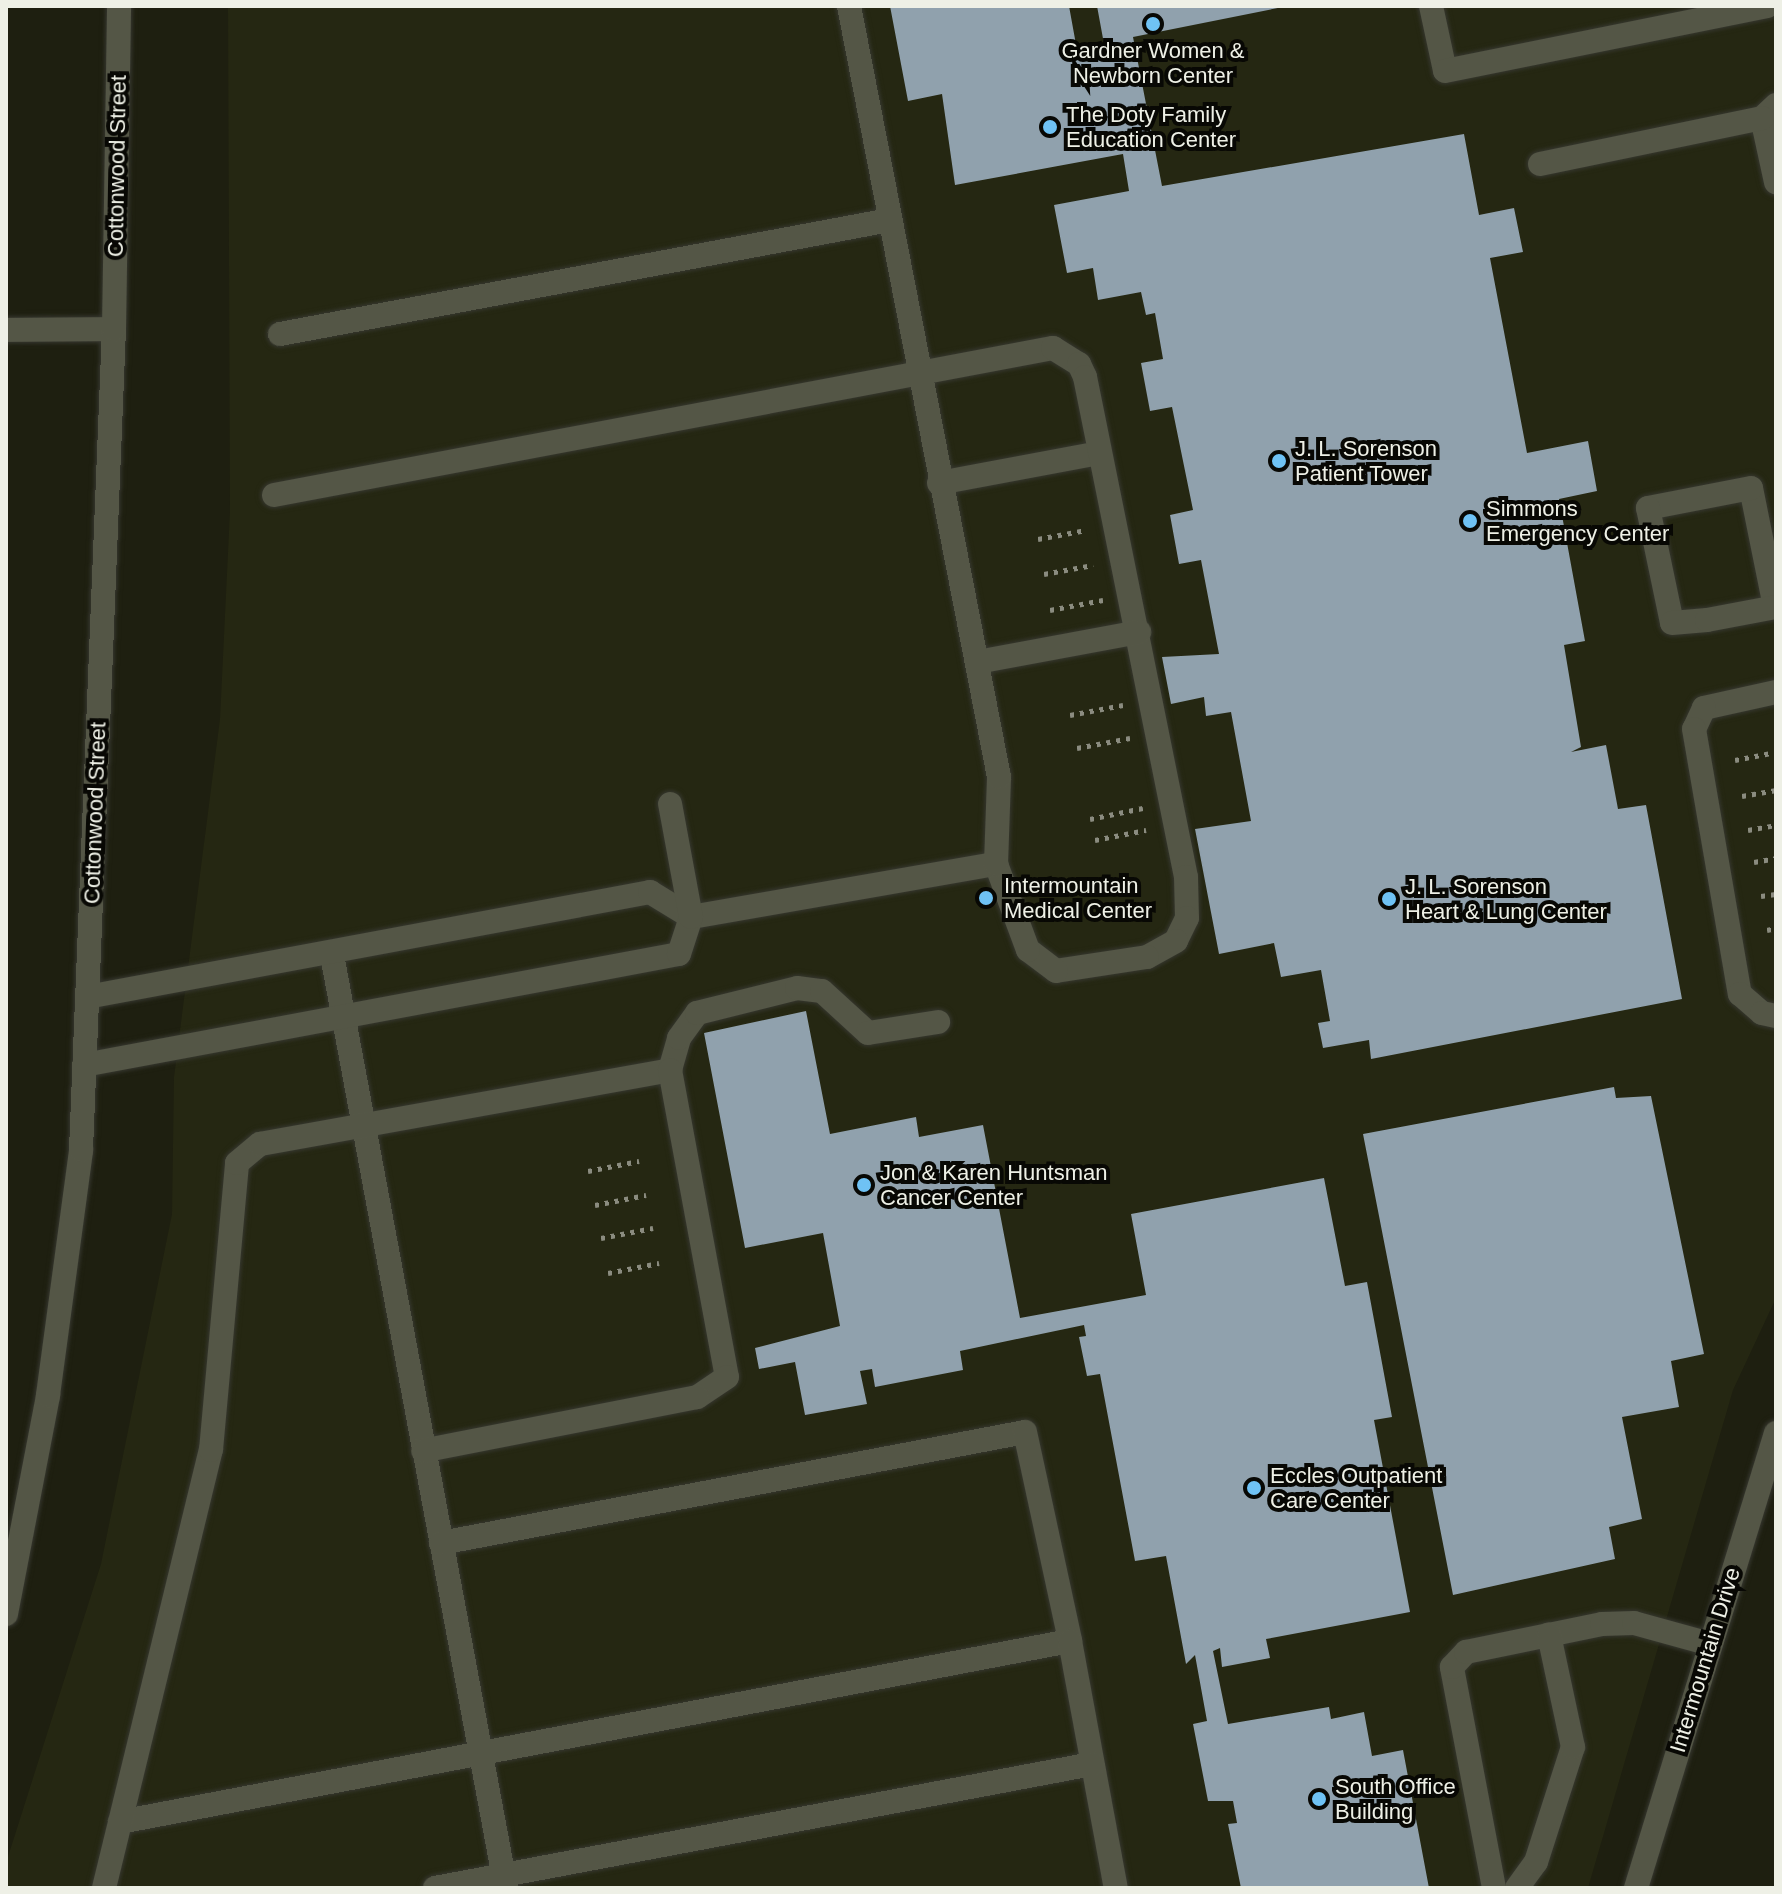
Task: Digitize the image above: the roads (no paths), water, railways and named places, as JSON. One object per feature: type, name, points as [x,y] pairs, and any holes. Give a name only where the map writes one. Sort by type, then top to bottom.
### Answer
[{"type":"street","name":"Cottonwood Street","points":[[6,1614],[48,1395],[81,1150],[114,329],[119,6]]},
{"type":"street","points":[[274,495],[919,377],[1053,348],[1079,364],[1139,632],[1186,877],[1187,918],[1176,941],[1136,960],[1056,971],[1028,950],[996,864],[999,777],[939,483],[919,377],[890,220],[849,6]]},
{"type":"street","points":[[1431,6],[1445,71],[1768,6]]},
{"type":"street","points":[[1540,164],[1769,111],[1776,182]]},
{"type":"street","points":[[280,334],[890,220]]},
{"type":"street","points":[[6,330],[114,329]]},
{"type":"street","points":[[939,483],[1099,453]]},
{"type":"street","points":[[1751,488],[1776,607],[1672,623],[1648,508],[1751,488]]},
{"type":"street","points":[[977,662],[1139,632]]},
{"type":"street","points":[[1776,692],[1704,708],[1694,729],[1740,994],[1762,1013],[1776,1016]]},
{"type":"street","points":[[84,1065],[344,1019],[679,954],[691,917],[670,804]]},
{"type":"street","points":[[87,997],[332,955],[650,892],[691,917],[996,864]]},
{"type":"street","points":[[332,955],[505,1881]]},
{"type":"street","points":[[423,1451],[697,1397],[727,1377],[670,1070],[679,1038],[697,1013],[797,988],[822,991],[868,1033],[938,1022]]},
{"type":"street","points":[[104,1888],[211,1450],[237,1163],[260,1144],[670,1070]]},
{"type":"street","points":[[441,1543],[1025,1432],[1070,1641],[1116,1888]]},
{"type":"street","name":"Intermountain Drive","points":[[1636,1888],[1776,1433]]},
{"type":"street","points":[[1494,1888],[1452,1667],[1466,1652],[1549,1635],[1634,1623],[1710,1644]]},
{"type":"street","points":[[1517,1888],[1536,1862],[1573,1747],[1549,1635]]},
{"type":"street","points":[[120,1822],[481,1749],[1070,1641]]},
{"type":"street","points":[[435,1888],[505,1881],[1092,1764]]},
{"type":"place","name":"Gardner Women & Newborn Center","points":[[1153,24]]},
{"type":"place","name":"The Doty Family Education Center","points":[[1050,127]]},
{"type":"place","name":"J. L. Sorenson Patient Tower","points":[[1279,461]]},
{"type":"place","name":"Simmons Emergency Center","points":[[1470,521]]},
{"type":"place","name":"Intermountain Medical Center","points":[[986,898]]},
{"type":"place","name":"J. L. Sorenson Heart & Lung Center","points":[[1389,899]]},
{"type":"place","name":"Jon & Karen Huntsman Cancer Center","points":[[864,1185]]},
{"type":"place","name":"Eccles Outpatient Care Center","points":[[1254,1488]]},
{"type":"place","name":"South Office Building","points":[[1319,1799]]}]
